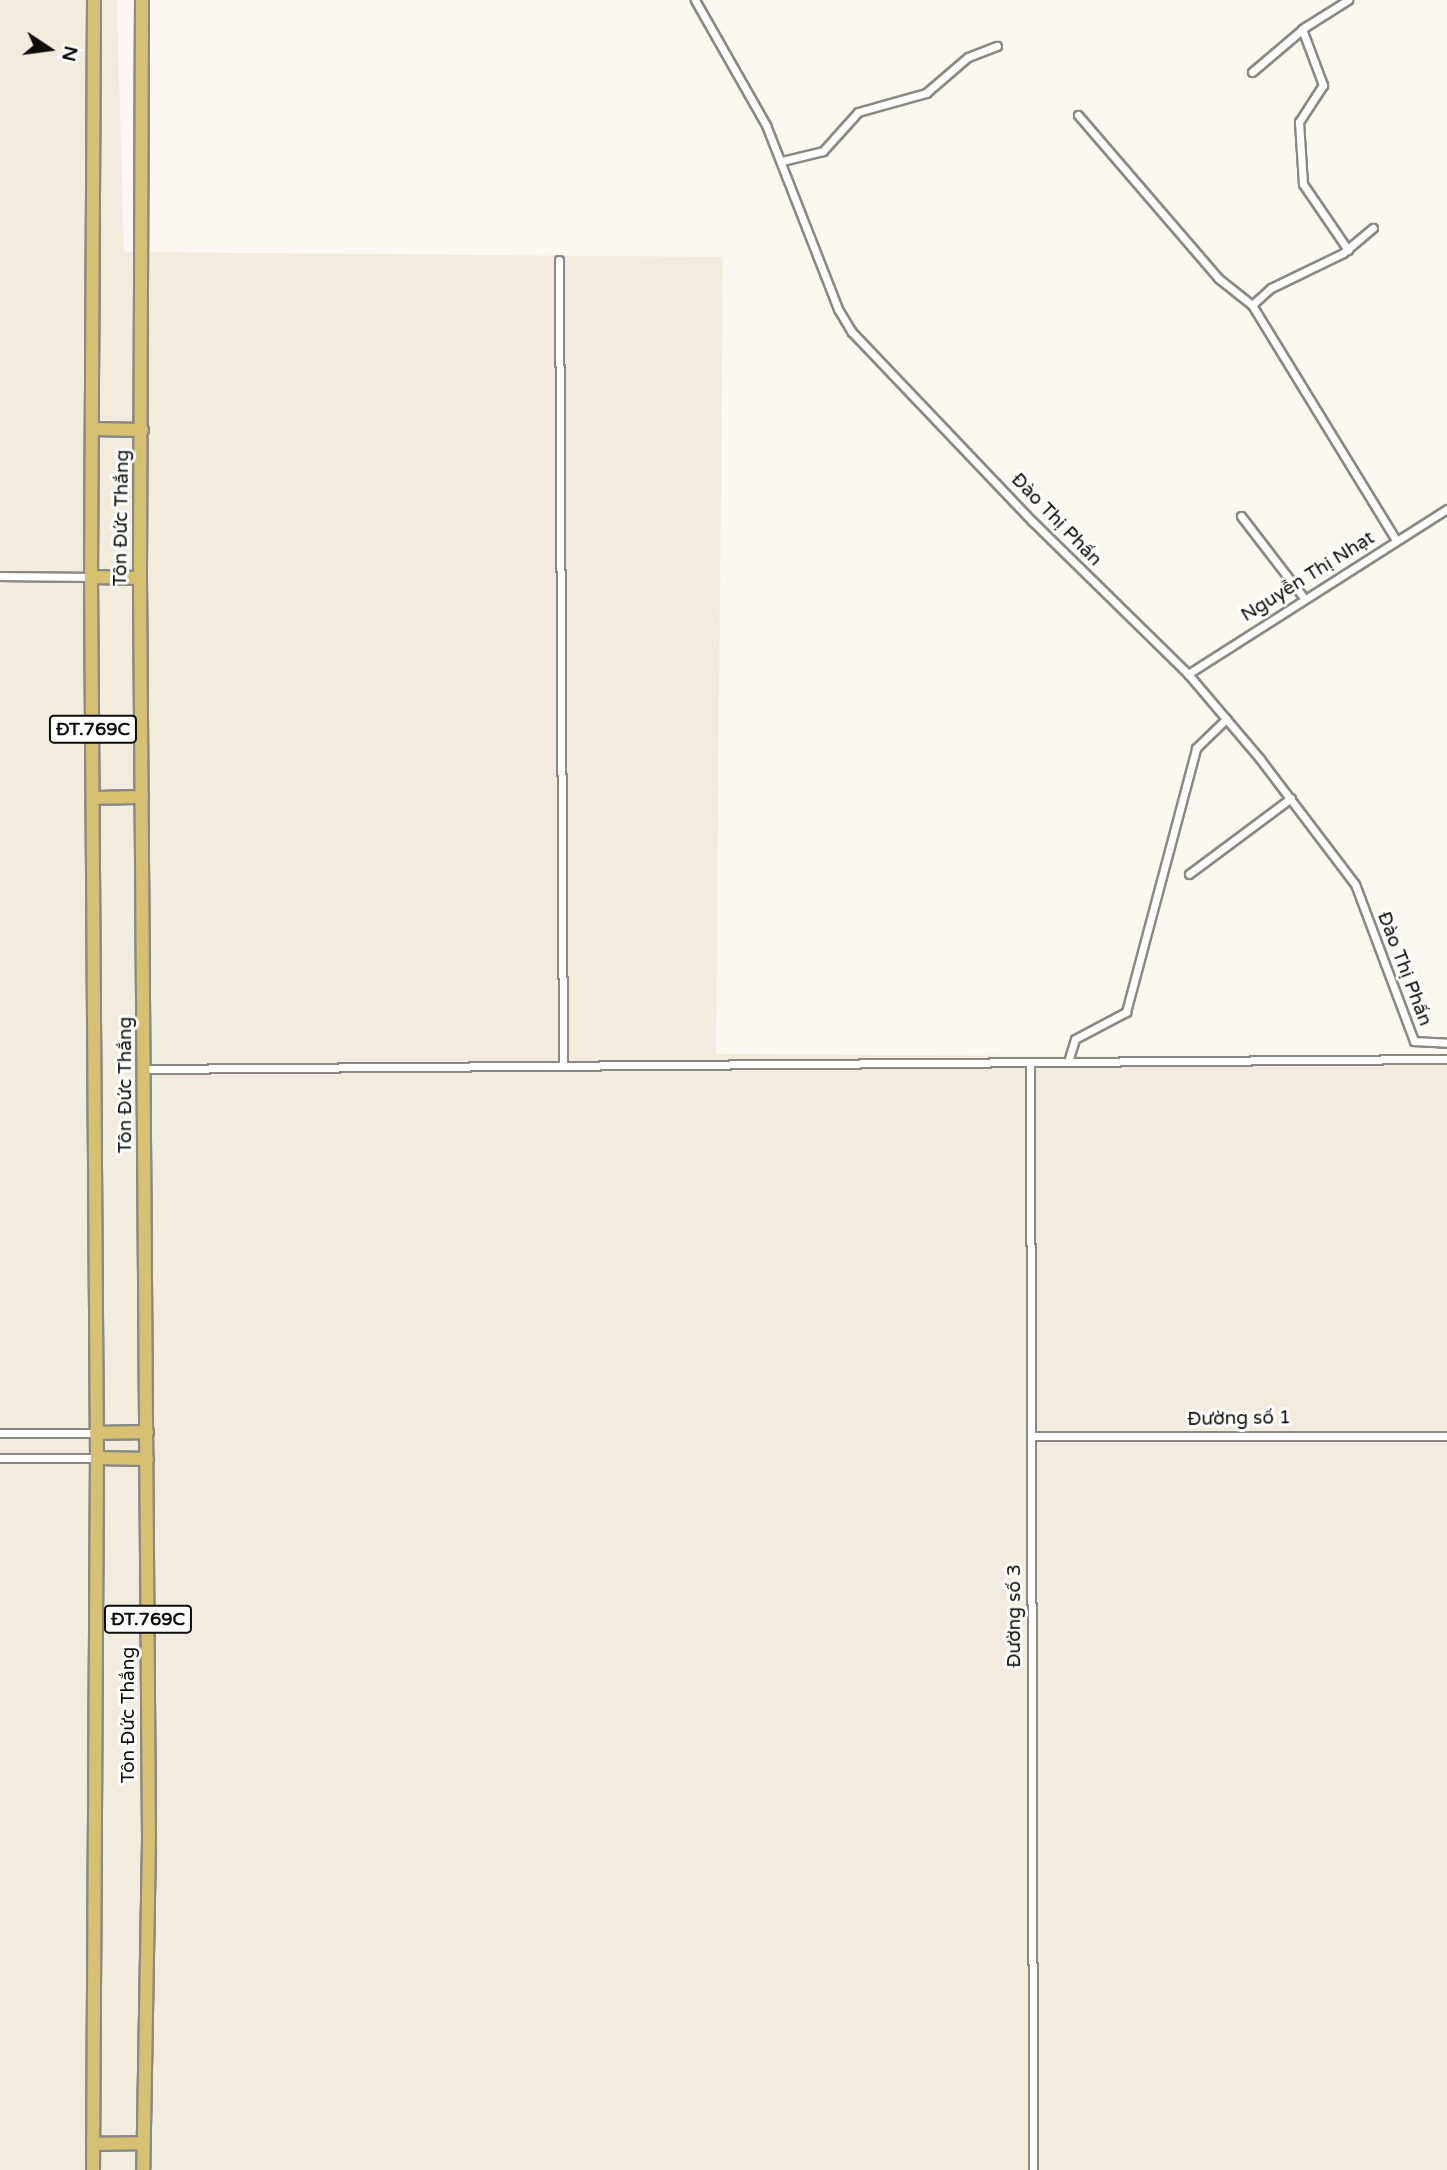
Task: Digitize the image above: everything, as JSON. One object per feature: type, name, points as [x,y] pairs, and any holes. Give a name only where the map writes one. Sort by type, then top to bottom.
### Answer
[{"type":"main road","name":"Tôn Đức Thắng","points":[[93,0],[91,577],[97,1458],[93,2170]]},
{"type":"main road","name":"Tôn Đức Thắng","points":[[142,0],[140,578],[149,1842],[144,2170]]},
{"type":"main road","points":[[92,429],[142,430]]},
{"type":"main road","points":[[91,577],[140,578]]},
{"type":"main road","points":[[93,798],[142,797]]},
{"type":"main road","points":[[96,1433],[147,1432]]},
{"type":"main road","points":[[97,1458],[147,1458]]},
{"type":"main road","points":[[93,2144],[143,2143]]},
{"type":"street","name":"Đào Thị Phấn","points":[[695,0],[782,161],[825,276],[852,332],[1037,526],[1188,674],[1226,719],[1355,884],[1414,1041],[1447,1043]]},
{"type":"street","points":[[1252,72],[1302,29],[1348,0]]},
{"type":"street","points":[[1302,29],[1323,85],[1299,121],[1303,184],[1348,250]]},
{"type":"street","points":[[782,161],[823,151],[858,111],[926,93],[968,57],[998,46]]},
{"type":"street","points":[[1078,115],[1218,278],[1252,304],[1396,540]]},
{"type":"street","points":[[1252,304],[1271,288],[1348,250],[1373,228]]},
{"type":"street","points":[[559,260],[563,1066]]},
{"type":"street","name":"Nguyễn Thị Nhạt","points":[[1188,674],[1447,509]]},
{"type":"street","points":[[1241,516],[1304,598]]},
{"type":"street","points":[[0,576],[91,577]]},
{"type":"street","points":[[1068,1062],[1075,1039],[1126,1012],[1196,748],[1226,719]]},
{"type":"street","points":[[1189,874],[1290,798]]},
{"type":"street","points":[[145,1069],[1447,1059]]},
{"type":"street","name":"Đường số 3","points":[[1030,1062],[1033,2170]]},
{"type":"street","points":[[0,1433],[96,1433]]},
{"type":"street","name":"Đường số 1","points":[[1032,1436],[1447,1436]]},
{"type":"street","points":[[0,1458],[97,1458]]},
{"type":"shaded area","points":[[0,0],[117,0],[124,252],[723,257],[716,1054],[1447,1058],[1447,2170],[0,2170]]}]
